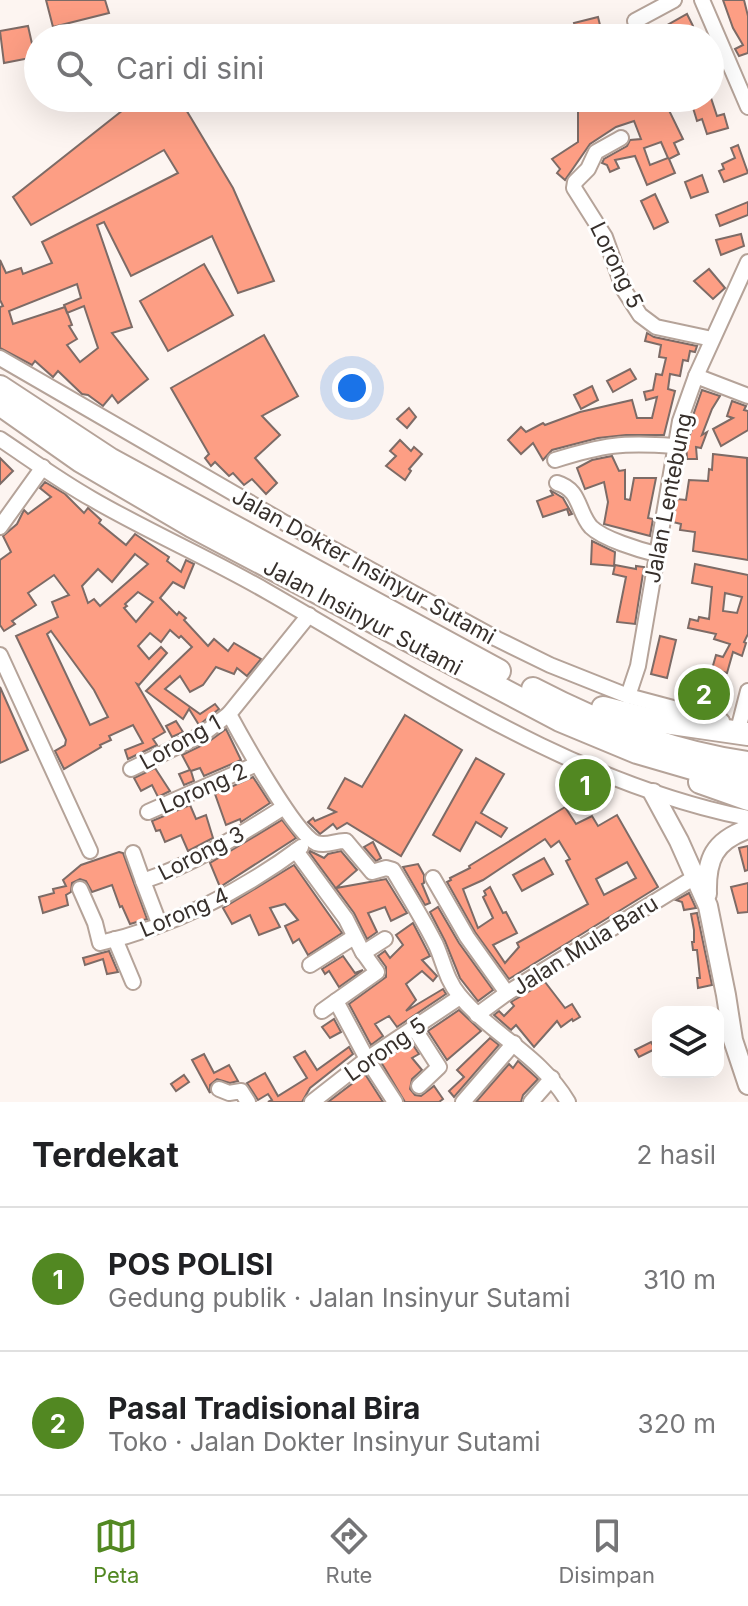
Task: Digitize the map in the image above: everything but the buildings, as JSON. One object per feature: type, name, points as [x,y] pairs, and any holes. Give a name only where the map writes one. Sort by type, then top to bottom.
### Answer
[{"type":"highway","name":"Jalan Insinyur Sutami","points":[[0,387],[111,460],[479,660],[608,725],[660,742],[748,763]]},
{"type":"highway","name":"Jalan Insinyur Sutami","points":[[0,404],[81,461],[310,590],[560,720],[637,752],[716,775],[748,780]]},
{"type":"highway","points":[[0,419],[37,441],[81,461]]},
{"type":"highway","points":[[479,660],[553,691],[618,713],[745,730]]},
{"type":"highway","points":[[637,752],[706,784],[748,799]]},
{"type":"main road","points":[[653,793],[708,906]]},
{"type":"main road","points":[[748,829],[722,842],[713,853],[706,877],[708,906],[733,1040],[748,1085]]},
{"type":"street","points":[[635,21],[674,0]]},
{"type":"street","points":[[704,1],[714,24]]},
{"type":"street","points":[[724,49],[748,107]]},
{"type":"street","name":"Lorong 5","points":[[621,138],[596,152],[588,169],[575,182],[576,191],[605,237],[624,290],[640,315],[656,327],[712,339]]},
{"type":"street","name":"Jalan Lentebung","points":[[628,696],[638,666],[673,446],[696,376],[748,262]]},
{"type":"street","name":"Jalan Dokter Insinyur Sutami","points":[[0,358],[285,523],[497,639],[550,665],[628,696],[745,730]]},
{"type":"street","points":[[696,376],[748,396]]},
{"type":"street","points":[[0,439],[91,498],[309,615],[412,677],[551,751],[653,793],[748,818]]},
{"type":"street","points":[[555,460],[600,446],[633,443],[673,446]]},
{"type":"street","points":[[0,527],[43,467]]},
{"type":"street","points":[[557,483],[573,491],[588,522],[598,532],[656,554]]},
{"type":"street","name":"Lorong 1","points":[[131,769],[203,734],[229,714],[309,615]]},
{"type":"street","points":[[0,655],[90,851]]},
{"type":"street","points":[[745,730],[748,691]]},
{"type":"street","points":[[229,714],[284,807],[311,840],[329,845],[343,840],[372,872],[386,868],[393,870],[438,949],[449,983],[477,1015],[552,1078],[568,1102]]},
{"type":"street","name":"Lorong 2","points":[[148,812],[257,764]]},
{"type":"street","name":"Lorong 3","points":[[133,853],[137,872],[143,881],[240,834],[284,807]]},
{"type":"street","name":"Lorong 4","points":[[80,889],[95,923],[101,947],[212,902],[256,880],[311,840]]},
{"type":"street","points":[[296,851],[346,919],[377,973],[322,1011]]},
{"type":"street","name":"Jalan Mula Baru","points":[[477,1015],[507,993],[695,877]]},
{"type":"street","points":[[433,878],[467,937],[507,993]]},
{"type":"street","points":[[143,881],[159,923]]},
{"type":"street","points":[[310,965],[354,937]]},
{"type":"street","points":[[115,939],[133,982]]},
{"type":"street","points":[[363,953],[385,939]]},
{"type":"street","name":"Lorong 5","points":[[312,1102],[332,1096],[367,1059],[460,997]]},
{"type":"street","points":[[336,1001],[367,1059],[395,1102]]},
{"type":"street","points":[[414,1028],[439,1067],[419,1086]]},
{"type":"street","points":[[463,1102],[514,1043]]},
{"type":"street","points":[[531,1102],[552,1078]]},
{"type":"street","points":[[219,1089],[229,1093],[239,1091],[248,1102]]},
{"type":"place","name":"Pasal Tradisional Bira","points":[[704,694]]},
{"type":"place","name":"POS POLISI","points":[[585,785]]}]
